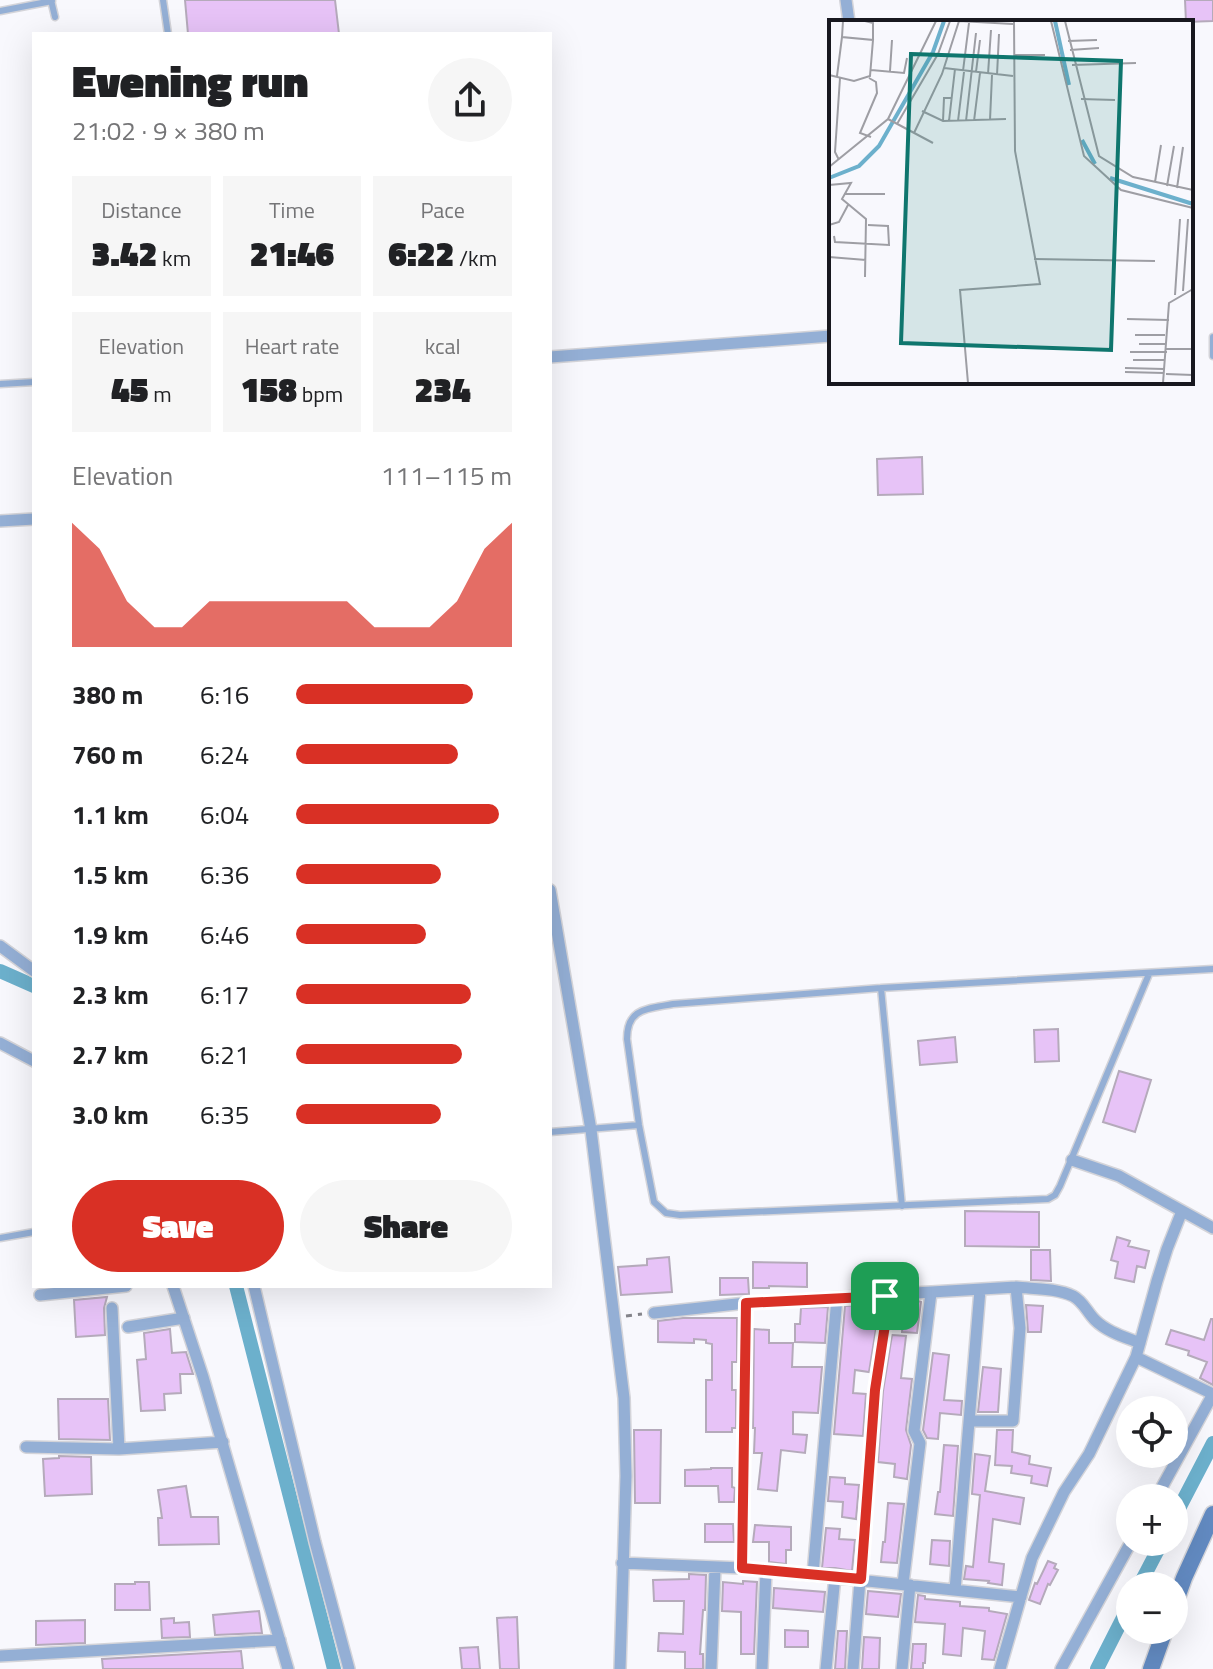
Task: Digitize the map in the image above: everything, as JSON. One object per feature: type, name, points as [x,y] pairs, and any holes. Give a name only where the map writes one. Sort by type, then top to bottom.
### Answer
[{"type":"street","points":[[846,0],[849,20]]},
{"type":"street","points":[[552,357],[829,336]]},
{"type":"street","points":[[0,521],[32,519]]},
{"type":"street","points":[[552,902],[591,1130],[624,1398],[626,1476],[620,1669]]},
{"type":"street","points":[[0,946],[32,970]]},
{"type":"street","points":[[0,1043],[32,1060]]},
{"type":"street","points":[[1072,1160],[1119,1176],[1213,1228]]},
{"type":"street","points":[[1000,1669],[1032,1558],[1064,1492],[1089,1454],[1136,1357],[1167,1249],[1182,1211]]},
{"type":"street","points":[[654,1313],[746,1303],[1016,1287],[1070,1295],[1078,1299],[1094,1320],[1140,1343]]},
{"type":"street","points":[[970,1421],[1013,1421],[1020,1328],[1016,1287]]},
{"type":"street","points":[[40,1295],[107,1288]]},
{"type":"street","points":[[174,1288],[223,1442],[288,1669]]},
{"type":"street","points":[[254,1288],[315,1542],[349,1669]]},
{"type":"street","points":[[955,1590],[980,1290]]},
{"type":"street","points":[[902,1669],[920,1443],[914,1431],[931,1293]]},
{"type":"street","points":[[853,1669],[875,1390],[885,1325],[885,1296]]},
{"type":"street","points":[[813,1574],[837,1298]]},
{"type":"street","points":[[742,1568],[746,1303]]},
{"type":"street","points":[[112,1308],[119,1449]]},
{"type":"street","points":[[128,1327],[184,1318]]},
{"type":"street","points":[[1136,1357],[1213,1394],[1164,1484]]},
{"type":"street","points":[[26,1447],[119,1449],[223,1442]]},
{"type":"street","points":[[1187,1572],[1213,1514]]},
{"type":"street","points":[[1061,1669],[1123,1556]]},
{"type":"street","points":[[622,1563],[813,1574],[1021,1597]]},
{"type":"street","points":[[711,1669],[715,1568]]},
{"type":"street","points":[[762,1669],[766,1570]]},
{"type":"street","points":[[826,1669],[835,1576]]},
{"type":"street","points":[[0,1656],[280,1640]]},
{"type":"street","points":[[1151,1669],[1160,1644]]},
{"type":"lane","points":[[163,0],[168,32]]},
{"type":"lane","points":[[0,11],[51,1],[55,17]]},
{"type":"lane","points":[[1213,337],[1213,356]]},
{"type":"lane","points":[[0,384],[32,382]]},
{"type":"lane","points":[[1149,974],[1072,1160],[1055,1195],[1048,1199],[680,1215],[666,1213],[654,1202],[627,1039],[627,1027],[634,1015],[643,1010],[673,1004],[881,988],[1213,969]]},
{"type":"lane","points":[[881,988],[902,1206]]},
{"type":"lane","points":[[552,1132],[639,1125]]},
{"type":"lane","points":[[0,1238],[32,1232]]},
{"type":"path","points":[[615,1318],[654,1313]]},
{"type":"building","points":[[185,0],[335,0],[339,32],[188,32]]},
{"type":"building","points":[[1185,0],[1213,0],[1213,21],[1186,20]]},
{"type":"building","points":[[922,457],[923,494],[878,495],[877,459]]},
{"type":"building","points":[[1058,1029],[1059,1061],[1035,1062],[1034,1030]]},
{"type":"building","points":[[955,1037],[957,1062],[920,1065],[918,1041]]},
{"type":"building","points":[[1119,1071],[1151,1080],[1135,1132],[1103,1122]]},
{"type":"building","points":[[965,1211],[1039,1212],[1039,1247],[965,1246]]},
{"type":"building","points":[[1117,1237],[1130,1241],[1128,1246],[1149,1251],[1145,1268],[1137,1266],[1134,1282],[1115,1278],[1118,1262],[1111,1260]]},
{"type":"building","points":[[1031,1250],[1050,1250],[1051,1281],[1031,1280]]},
{"type":"building","points":[[669,1257],[672,1292],[621,1295],[618,1267],[647,1265],[647,1259]]},
{"type":"building","points":[[753,1262],[807,1263],[807,1287],[753,1288]]},
{"type":"building","points":[[720,1278],[748,1278],[749,1294],[720,1295]]},
{"type":"building","points":[[107,1297],[104,1308],[105,1335],[76,1337],[74,1300]]},
{"type":"building","points":[[904,1302],[921,1302],[917,1333],[902,1332]]},
{"type":"building","points":[[868,1304],[866,1328],[876,1329],[869,1372],[855,1370],[853,1393],[866,1394],[863,1436],[834,1434],[845,1306]]},
{"type":"building","points":[[1026,1305],[1043,1306],[1041,1332],[1028,1332]]},
{"type":"building","points":[[828,1307],[825,1343],[795,1342],[795,1324],[800,1324],[801,1308]]},
{"type":"building","points":[[737,1318],[737,1362],[732,1362],[736,1428],[732,1428],[732,1432],[706,1432],[706,1380],[712,1380],[712,1344],[694,1339],[694,1343],[658,1342],[658,1321]]},
{"type":"building","points":[[1211,1319],[1213,1385],[1200,1378],[1207,1362],[1188,1355],[1189,1351],[1166,1344],[1171,1330],[1204,1340]]},
{"type":"building","points":[[170,1329],[172,1353],[186,1352],[193,1374],[180,1374],[181,1393],[164,1394],[165,1410],[141,1411],[137,1360],[146,1359],[144,1333]]},
{"type":"building","points":[[754,1329],[769,1330],[769,1343],[793,1343],[792,1367],[822,1367],[818,1413],[793,1412],[793,1434],[807,1435],[805,1453],[781,1450],[777,1491],[758,1489],[762,1453],[754,1453]]},
{"type":"building","points":[[892,1335],[906,1336],[901,1378],[912,1379],[906,1430],[911,1445],[907,1479],[894,1477],[895,1464],[878,1462],[883,1391]]},
{"type":"building","points":[[933,1353],[949,1355],[944,1400],[962,1401],[961,1415],[940,1413],[938,1439],[927,1438],[923,1430]]},
{"type":"building","points":[[983,1367],[1001,1369],[998,1412],[978,1412]]},
{"type":"building","points":[[58,1399],[108,1399],[110,1440],[59,1439]]},
{"type":"building","points":[[634,1430],[661,1430],[660,1503],[635,1503]]},
{"type":"building","points":[[997,1430],[1013,1430],[1012,1452],[1030,1456],[1029,1464],[1051,1468],[1047,1486],[1031,1483],[1032,1476],[1011,1473],[1012,1466],[995,1465]]},
{"type":"building","points":[[944,1445],[958,1446],[953,1516],[935,1514]]},
{"type":"building","points":[[975,1454],[990,1456],[985,1491],[1024,1498],[1020,1524],[993,1519],[989,1562],[1004,1564],[1002,1585],[964,1579],[966,1566],[973,1567],[980,1495],[972,1494]]},
{"type":"building","points":[[91,1457],[92,1494],[45,1496],[43,1459]]},
{"type":"building","points":[[732,1468],[734,1502],[719,1502],[718,1486],[685,1486],[685,1470]]},
{"type":"building","points":[[830,1477],[845,1478],[845,1484],[859,1485],[856,1519],[842,1517],[843,1502],[828,1501]]},
{"type":"building","points":[[186,1486],[191,1517],[218,1517],[219,1544],[159,1545],[158,1518],[162,1518],[158,1490]]},
{"type":"building","points":[[888,1503],[904,1504],[897,1563],[881,1562]]},
{"type":"building","points":[[705,1524],[733,1524],[734,1542],[705,1542]]},
{"type":"building","points":[[755,1525],[791,1527],[791,1550],[786,1550],[786,1564],[769,1562],[769,1542],[753,1542]]},
{"type":"building","points":[[826,1528],[840,1529],[839,1539],[855,1540],[852,1571],[822,1568]]},
{"type":"building","points":[[932,1540],[950,1541],[949,1566],[930,1564]]},
{"type":"building","points":[[1048,1561],[1056,1564],[1054,1568],[1058,1570],[1040,1604],[1029,1600]]},
{"type":"building","points":[[689,1574],[706,1575],[700,1654],[703,1654],[703,1669],[685,1669],[685,1652],[658,1651],[659,1633],[683,1634],[684,1601],[654,1601],[653,1580],[689,1579]]},
{"type":"building","points":[[743,1581],[757,1582],[754,1654],[741,1654],[741,1612],[722,1611],[723,1582],[743,1584]]},
{"type":"building","points":[[149,1582],[150,1610],[115,1610],[115,1584]]},
{"type":"building","points":[[774,1588],[825,1592],[823,1612],[773,1608]]},
{"type":"building","points":[[868,1591],[901,1594],[898,1617],[866,1614]]},
{"type":"building","points":[[918,1595],[925,1596],[925,1599],[960,1602],[960,1606],[989,1608],[989,1611],[1007,1614],[994,1660],[982,1659],[985,1631],[963,1628],[961,1656],[943,1654],[945,1624],[915,1622]]},
{"type":"building","points":[[259,1611],[262,1633],[215,1635],[213,1615]]},
{"type":"building","points":[[517,1617],[519,1669],[500,1669],[497,1618]]},
{"type":"building","points":[[174,1618],[174,1623],[189,1622],[190,1637],[162,1638],[161,1619]]},
{"type":"building","points":[[85,1620],[85,1643],[36,1645],[36,1621]]},
{"type":"building","points":[[785,1630],[808,1631],[808,1647],[785,1647]]},
{"type":"building","points":[[838,1631],[847,1631],[845,1669],[835,1669]]},
{"type":"building","points":[[864,1637],[880,1638],[879,1669],[862,1669]]},
{"type":"building","points":[[913,1644],[926,1644],[923,1669],[911,1669]]},
{"type":"building","points":[[478,1647],[480,1669],[462,1669],[460,1648]]},
{"type":"building","points":[[241,1651],[243,1669],[103,1669],[102,1659]]},
{"type":"waterway","points":[[0,971],[32,985]]},
{"type":"waterway","points":[[237,1288],[334,1669]]},
{"type":"waterway","points":[[1188,1491],[1213,1443]]},
{"type":"waterway","points":[[1146,1572],[1155,1556]]},
{"type":"waterway","points":[[1097,1669],[1116,1632]]},
{"type":"route","points":[[885,1296],[885,1325],[875,1390],[861,1579],[742,1568],[746,1303],[885,1296]]}]
